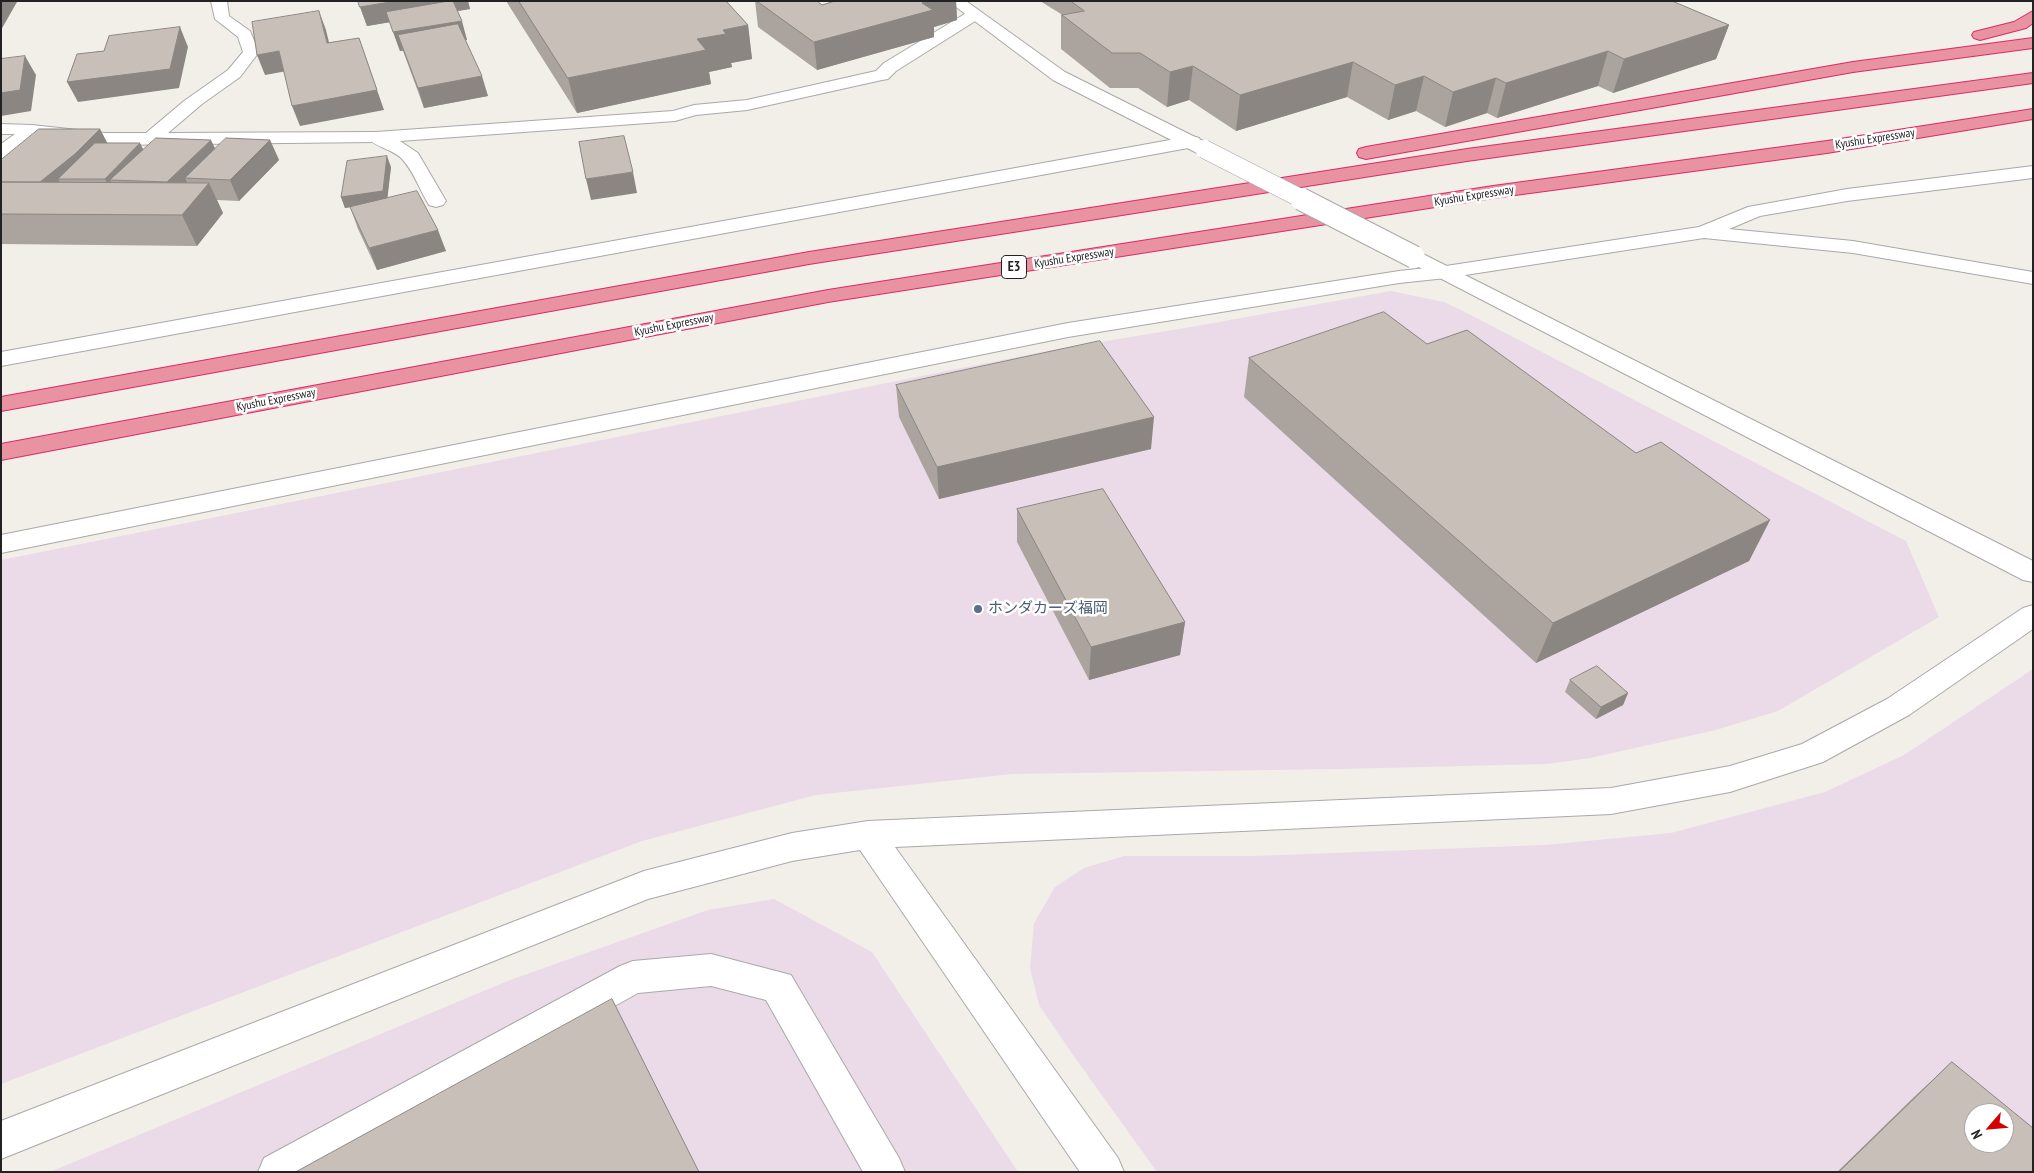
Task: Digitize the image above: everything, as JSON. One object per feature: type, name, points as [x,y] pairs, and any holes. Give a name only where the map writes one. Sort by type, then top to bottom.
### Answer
[{"type":"highway","points":[[1853,67],[2020,25],[2033,16]]},
{"type":"highway","points":[[1,404],[809,258],[1444,138],[1853,67],[2033,43]]},
{"type":"highway","points":[[809,258],[1467,155],[2033,78]]},
{"type":"highway","name":"Kyushu Expressway","points":[[1,452],[828,296],[1493,192],[1827,147],[2033,114]]},
{"type":"highway","points":[[1827,147],[2033,128]]},
{"type":"street","points":[[150,138],[196,100],[234,76],[246,64],[251,52],[245,34],[223,20],[218,14],[219,1]]},
{"type":"street","points":[[956,1],[1059,76],[2033,573]]},
{"type":"street","points":[[1,129],[32,130],[105,139],[376,137],[675,116],[694,110],[747,104],[882,75],[890,67],[974,15]]},
{"type":"street","points":[[1,153],[32,130]]},
{"type":"street","points":[[376,137],[396,146],[411,157],[436,201]]},
{"type":"street","points":[[1,359],[1198,146]]},
{"type":"street","points":[[1,544],[1068,330],[1400,277],[1446,272],[1703,232],[1755,212],[1847,195],[2033,172]]},
{"type":"street","points":[[1703,232],[1853,246],[2033,278]]},
{"type":"street","points":[[1,1140],[644,886],[792,847],[868,834],[1611,801],[1730,779],[1812,753],[1898,707],[2033,615]]},
{"type":"street","points":[[868,834],[1104,1172]]},
{"type":"street","points":[[278,1172],[633,977],[711,970],[778,987],[885,1172]]},
{"type":"shaded area","points":[[1391,291],[1444,302],[1463,311],[1906,541],[1939,617],[1778,711],[1716,730],[1590,758],[1547,764],[1012,774],[816,795],[642,841],[1,1084],[1,560],[1052,350]]},
{"type":"shaded area","points":[[2033,669],[2033,1172],[1157,1172],[1039,1005],[1030,968],[1034,923],[1055,887],[1084,868],[1124,856],[1253,856],[1544,845],[1671,833],[1825,792],[1904,755]]},
{"type":"shaded area","points":[[774,899],[872,952],[1018,1172],[50,1172],[510,980],[708,910]]},
{"type":"building","points":[[358,1],[396,1],[360,7]]},
{"type":"building","points":[[453,1],[462,21],[393,32],[386,12]]},
{"type":"building","points":[[519,1],[726,1],[748,25],[723,30],[726,34],[697,39],[706,50],[568,78]]},
{"type":"building","points":[[757,1],[817,1],[822,5],[835,1],[928,1],[922,3],[933,10],[814,42]]},
{"type":"building","points":[[1071,1],[1672,1],[1729,25],[1624,59],[1608,51],[1506,83],[1496,78],[1453,92],[1424,76],[1395,85],[1353,62],[1240,95],[1193,66],[1170,72],[1140,53],[1112,53],[1062,15],[1084,11]]},
{"type":"building","points":[[319,11],[327,43],[359,38],[377,90],[292,106],[279,51],[257,55],[252,22]]},
{"type":"building","points":[[458,24],[482,76],[418,88],[398,35]]},
{"type":"building","points":[[180,27],[170,69],[67,82],[77,54],[104,51],[109,36]]},
{"type":"building","points":[[25,56],[20,90],[1,93],[1,59]]},
{"type":"building","points":[[39,129],[100,129],[75,154],[40,182],[1,182],[1,160]]},
{"type":"building","points":[[624,136],[633,172],[586,179],[579,142]]},
{"type":"building","points":[[156,138],[211,140],[167,182],[110,180]]},
{"type":"building","points":[[226,138],[270,140],[230,180],[185,178]]},
{"type":"building","points":[[95,143],[140,143],[105,179],[58,179]]},
{"type":"building","points":[[387,156],[383,191],[341,197],[347,161]]},
{"type":"building","points":[[1,182],[209,183],[182,215],[1,214]]},
{"type":"building","points":[[417,191],[438,230],[369,248],[350,207]]},
{"type":"building","points":[[1384,312],[1427,344],[1467,330],[1636,453],[1661,442],[1770,520],[1553,623],[1249,358]]},
{"type":"building","points":[[1100,341],[1154,417],[937,467],[896,385]]},
{"type":"building","points":[[1103,489],[1185,622],[1091,647],[1017,509]]},
{"type":"building","points":[[1597,666],[1628,693],[1601,707],[1570,680]]},
{"type":"building","points":[[612,999],[699,1172],[296,1172]]},
{"type":"building","points":[[1952,1062],[2002,1103],[1964,1103],[1964,1153],[2014,1153],[2014,1113],[2033,1128],[2033,1172],[1839,1172]]},
{"type":"place","name":"ホンダカーズ福岡","points":[[978,609]]}]
